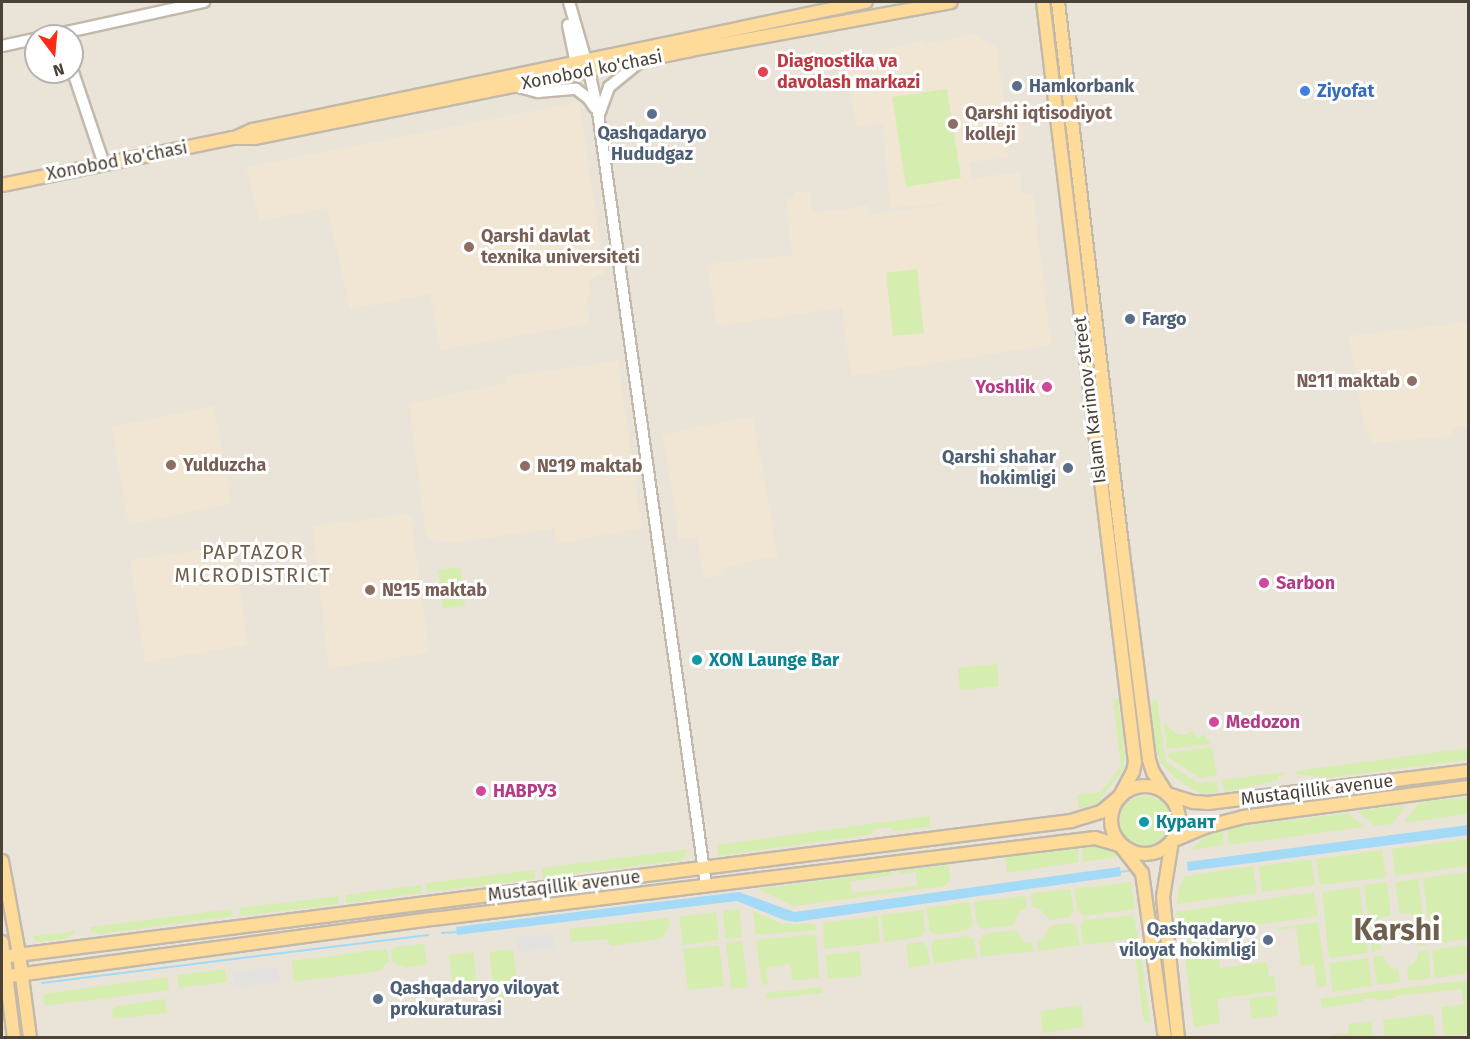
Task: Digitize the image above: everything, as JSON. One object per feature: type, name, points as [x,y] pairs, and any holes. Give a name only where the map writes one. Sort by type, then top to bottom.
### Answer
[{"type":"main road","name":"Xonobod ko'chasi","points":[[234,138],[252,130],[582,67],[866,2]]},
{"type":"main road","name":"Xonobod ko'chasi","points":[[2,185],[234,138],[255,138],[514,86],[582,67],[644,60],[951,2]]},
{"type":"main road","name":"Islam Karimov street","points":[[1043,2],[1134,762],[1129,780],[1120,796]]},
{"type":"main road","name":"Islam Karimov street","points":[[1058,2],[1085,244],[1149,760],[1167,794]]},
{"type":"main road","name":"Mustaqillik avenue","points":[[1167,794],[1194,802],[1208,803],[1468,771]]},
{"type":"main road","points":[[1165,1038],[1142,873],[1120,844],[1111,826],[1114,805],[1120,796],[1138,786],[1158,788],[1167,794],[1174,801],[1179,822],[1172,841],[1163,897],[1178,1038]]},
{"type":"main road","name":"Mustaqillik avenue","points":[[1172,841],[1205,827],[1244,817],[1468,787]]},
{"type":"main road","name":"Mustaqillik avenue","points":[[3,957],[704,870],[1071,821],[1101,812],[1120,796]]},
{"type":"main road","name":"Mustaqillik avenue","points":[[4,976],[1078,838],[1103,838],[1120,844]]},
{"type":"main road","points":[[1120,844],[1141,854],[1164,849],[1172,841]]},
{"type":"main road","points":[[2,861],[19,954],[30,1038]]},
{"type":"main road","points":[[2,942],[4,976],[14,1038]]},
{"type":"street","points":[[84,29],[204,2]]},
{"type":"street","points":[[562,2],[598,115],[679,706],[706,885]]},
{"type":"street","points":[[569,2],[582,67]]},
{"type":"street","points":[[2,46],[24,41]]},
{"type":"street","points":[[598,115],[609,87],[619,77],[644,60]]},
{"type":"street","points":[[77,84],[104,164]]},
{"type":"street","points":[[514,86],[538,92],[576,89],[588,98],[598,115]]},
{"type":"shaded area","points":[[2,2],[1468,2],[1468,1037],[2,1038]]},
{"type":"shaded area","points":[[973,34],[1000,50],[997,53],[1005,103],[1020,102],[1025,141],[1008,143],[1009,158],[969,162],[974,189],[973,178],[1020,172],[1022,194],[1033,193],[1051,345],[851,376],[842,308],[716,326],[708,264],[792,255],[786,199],[795,198],[795,192],[810,191],[812,213],[868,206],[869,215],[954,203],[890,208],[883,122],[857,127],[843,59],[924,41],[925,44]]},
{"type":"shaded area","name":"Qarshi davlat texnika universiteti","points":[[579,102],[605,273],[589,279],[592,296],[586,297],[590,323],[440,350],[430,294],[350,309],[327,208],[259,221],[246,167]]},
{"type":"shaded area","name":"№11 maktab","points":[[1468,322],[1468,426],[1451,428],[1452,436],[1372,443],[1364,428],[1349,336]]},
{"type":"shaded area","name":"№19 maktab","points":[[618,361],[642,528],[557,544],[554,529],[462,541],[436,541],[426,536],[409,404],[506,382],[506,376]]},
{"type":"shaded area","name":"Yulduzcha","points":[[214,406],[232,503],[129,525],[111,427]]},
{"type":"shaded area","points":[[753,416],[778,556],[724,568],[725,574],[704,578],[697,537],[678,540],[676,512],[662,434]]},
{"type":"shaded area","name":"№15 maktab","points":[[411,514],[429,653],[329,668],[312,526]]},
{"type":"shaded area","points":[[233,545],[248,645],[145,662],[130,560]]},
{"type":"shaded area","points":[[553,934],[555,948],[518,952],[517,938]]},
{"type":"shaded area","points":[[278,967],[280,982],[235,987],[233,972]]},
{"type":"green space","points":[[947,89],[961,178],[906,187],[892,97]]},
{"type":"green space","points":[[917,269],[924,333],[893,336],[886,273]]},
{"type":"green space","points":[[460,567],[465,605],[443,609],[438,570]]},
{"type":"green space","points":[[997,664],[999,686],[960,690],[958,668]]},
{"type":"green space","points":[[1118,698],[1125,757],[1123,770],[1097,803],[1079,809],[1077,795],[1101,792],[1121,766],[1113,699]]},
{"type":"green space","points":[[1153,699],[1157,700],[1166,762],[1198,783],[1217,781],[1218,792],[1204,794],[1195,791],[1176,778],[1161,763],[1156,752],[1150,712]]},
{"type":"green space","points":[[1164,722],[1175,733],[1184,735],[1192,731],[1199,738],[1204,734],[1211,744],[1167,749]]},
{"type":"green space","points":[[1212,747],[1217,775],[1200,778],[1169,758],[1168,753]]},
{"type":"green space","points":[[1468,748],[1468,760],[1326,778],[1296,774],[1296,771]]},
{"type":"green space","points":[[1284,772],[1285,775],[1278,776],[1278,780],[1224,792],[1222,780]]},
{"type":"green space","points":[[1145,796],[1155,798],[1164,804],[1170,813],[1172,823],[1170,833],[1164,842],[1155,848],[1145,850],[1135,848],[1126,842],[1120,833],[1118,823],[1120,813],[1126,804],[1135,798]]},
{"type":"green space","points":[[1468,797],[1468,814],[1403,823],[1419,802]]},
{"type":"green space","points":[[1406,805],[1392,824],[1375,826],[1357,811]]},
{"type":"green space","points":[[1348,813],[1364,827],[1229,845],[1227,828]]},
{"type":"green space","points":[[929,816],[931,827],[893,831],[892,827],[873,829],[873,834],[718,856],[717,845]]},
{"type":"green space","points":[[1222,828],[1224,845],[1190,850],[1211,831]]},
{"type":"green space","points":[[1468,839],[1468,866],[1395,876],[1392,849]]},
{"type":"green space","points":[[1106,844],[1121,856],[1083,862],[1082,845]]},
{"type":"green space","points":[[1077,846],[1079,862],[1007,873],[1005,857]]},
{"type":"green space","points":[[689,849],[682,860],[543,878],[542,868]]},
{"type":"green space","points":[[1382,850],[1386,877],[1320,885],[1316,859]]},
{"type":"green space","points":[[1311,859],[1315,885],[1262,892],[1259,866]]},
{"type":"green space","points":[[949,865],[950,881],[944,886],[793,906],[758,889],[891,871],[892,875],[850,882],[852,893],[917,886],[916,872],[899,874],[899,870]]},
{"type":"green space","points":[[1253,866],[1257,893],[1177,904],[1178,891],[1185,876]]},
{"type":"green space","points":[[534,870],[535,879],[427,892],[426,883]]},
{"type":"green space","points":[[1468,872],[1468,939],[1431,944],[1423,878]]},
{"type":"green space","points":[[1418,879],[1427,945],[1417,946],[1413,916],[1408,913],[1400,914],[1395,882]]},
{"type":"green space","points":[[1131,882],[1135,909],[1084,916],[1078,911],[1074,889]]},
{"type":"green space","points":[[1387,882],[1391,915],[1379,919],[1381,950],[1372,952],[1364,885]]},
{"type":"green space","points":[[421,885],[422,893],[346,903],[345,895]]},
{"type":"green space","points":[[1359,887],[1368,953],[1329,958],[1322,892]]},
{"type":"green space","points":[[1070,889],[1074,912],[1069,918],[1049,920],[1040,909],[1032,907],[1030,894]]},
{"type":"green space","points":[[1314,892],[1318,916],[1180,936],[1176,912]]},
{"type":"green space","points":[[338,896],[339,904],[241,916],[240,908]]},
{"type":"green space","points":[[1025,896],[1027,907],[1020,911],[1014,925],[983,929],[977,924],[974,902]]},
{"type":"green space","points":[[969,902],[973,925],[967,930],[935,935],[930,931],[926,908]]},
{"type":"green space","points":[[232,909],[233,916],[100,934],[91,932],[90,927]]},
{"type":"green space","points":[[739,909],[742,937],[726,939],[723,911]]},
{"type":"green space","points":[[923,910],[925,932],[920,937],[884,942],[881,915]]},
{"type":"green space","points":[[753,911],[782,924],[815,924],[816,930],[756,935]]},
{"type":"green space","points":[[716,912],[719,940],[683,945],[679,917]]},
{"type":"green space","points":[[1134,915],[1138,938],[1084,945],[1080,926],[1085,920]]},
{"type":"green space","points":[[878,916],[880,943],[824,949],[823,923]]},
{"type":"green space","points":[[669,918],[670,924],[663,938],[611,946],[607,939],[571,942],[569,929]]},
{"type":"green space","points":[[1318,922],[1327,986],[1317,987],[1314,964],[1301,966],[1296,928],[1277,930],[1277,928]]},
{"type":"green space","points":[[1071,923],[1076,927],[1080,945],[1038,951],[1037,941],[1044,939],[1050,926]]},
{"type":"green space","points":[[1015,930],[1025,942],[1032,943],[1033,951],[981,957],[979,940],[984,934]]},
{"type":"green space","points":[[75,931],[64,939],[36,942],[34,936]]},
{"type":"green space","points":[[816,934],[819,978],[793,981],[790,964],[766,968],[768,984],[762,985],[756,940]]},
{"type":"green space","points":[[968,936],[974,940],[977,957],[934,964],[931,946],[936,940]]},
{"type":"green space","points":[[1216,938],[1220,968],[1267,962],[1269,977],[1274,976],[1276,991],[1217,999],[1220,1023],[1194,1027],[1183,942]]},
{"type":"green space","points":[[742,941],[748,987],[731,989],[726,943]]},
{"type":"green space","points":[[922,942],[927,947],[930,964],[909,968],[906,944]]},
{"type":"green space","points":[[424,944],[427,964],[405,968],[393,962],[391,951],[395,947]]},
{"type":"green space","points":[[719,945],[724,986],[688,990],[683,949]]},
{"type":"green space","points":[[1468,945],[1468,973],[1435,978],[1432,950]]},
{"type":"green space","points":[[1140,946],[1150,1022],[1144,1022],[1134,947]]},
{"type":"green space","points":[[384,949],[388,952],[389,961],[379,971],[294,982],[292,961]]},
{"type":"green space","points":[[513,949],[519,996],[495,999],[489,952]]},
{"type":"green space","points":[[1428,950],[1431,978],[1408,981],[1407,967],[1412,965],[1418,957],[1418,952]]},
{"type":"green space","points":[[859,951],[862,976],[828,979],[826,955]]},
{"type":"green space","points":[[473,952],[478,994],[454,996],[449,955]]},
{"type":"green space","points":[[1383,956],[1391,968],[1398,969],[1400,982],[1377,985],[1373,957]]},
{"type":"green space","points":[[1368,958],[1372,986],[1333,992],[1329,963]]},
{"type":"green space","points":[[225,969],[227,982],[179,988],[177,975]]},
{"type":"green space","points":[[167,977],[169,990],[45,1006],[43,994]]},
{"type":"green space","points":[[1468,980],[1468,1034],[1444,1035],[1441,1007],[1464,1004],[1461,989],[1395,996],[1395,998],[1377,1001],[1376,998],[1363,999],[1363,1002],[1322,1008],[1320,999],[1324,998]]},
{"type":"green space","points":[[821,987],[822,993],[766,999],[766,993]]},
{"type":"green space","points":[[1276,995],[1278,1016],[1252,1019],[1249,998]]},
{"type":"green space","points":[[165,999],[167,1013],[113,1019],[112,1011],[116,1006]]},
{"type":"green space","points":[[1081,1005],[1084,1027],[1043,1033],[1040,1011]]},
{"type":"green space","points":[[1433,1014],[1436,1036],[1385,1037],[1383,1020]]},
{"type":"green space","points":[[1371,1021],[1373,1037],[1333,1037],[1332,1035],[1349,1033],[1348,1024]]},
{"type":"water","points":[[1468,825],[1468,835],[1188,871],[1187,862]]},
{"type":"water","points":[[1120,867],[1121,876],[795,922],[784,920],[737,901],[457,935],[456,927],[739,892],[794,912]]},
{"type":"waterway","points":[[1119,872],[1133,870]]},
{"type":"waterway","points":[[442,933],[457,932]]},
{"type":"waterway","points":[[42,983],[428,935]]},
{"type":"place","name":"Diagnostika va davolash markazi","points":[[763,72]]},
{"type":"place","name":"Hamkorbank","points":[[1017,86]]},
{"type":"place","name":"Ziyofat","points":[[1305,91]]},
{"type":"place","name":"Qashqadaryo Hududgaz","points":[[652,114]]},
{"type":"place","name":"Qarshi iqtisodiyot kolleji","points":[[953,124]]},
{"type":"place","name":"Qarshi davlat texnika universiteti","points":[[469,247]]},
{"type":"place","name":"Fargo","points":[[1130,319]]},
{"type":"place","name":"№11 maktab","points":[[1412,381]]},
{"type":"place","name":"Yoshlik","points":[[1047,387]]},
{"type":"place","name":"Yulduzcha","points":[[171,465]]},
{"type":"place","name":"№19 maktab","points":[[525,466]]},
{"type":"place","name":"Qarshi shahar hokimligi","points":[[1068,468]]},
{"type":"place","name":"Sarbon","points":[[1264,583]]},
{"type":"place","name":"№15 maktab","points":[[370,590]]},
{"type":"place","name":"XON Launge Bar","points":[[697,660]]},
{"type":"place","name":"Medozon","points":[[1214,722]]},
{"type":"place","name":"НАВРУЗ","points":[[481,791]]},
{"type":"place","name":"Курант","points":[[1144,822]]},
{"type":"place","name":"Qashqadaryo viloyat hokimligi","points":[[1268,940]]},
{"type":"place","name":"Qashqadaryo viloyat prokuraturasi","points":[[378,999]]},
{"type":"district","name":"PAРTAZOR MICRODISTRICT","points":[[253,564]]},
{"type":"district","name":"Karshi","points":[[1397,930]]}]
